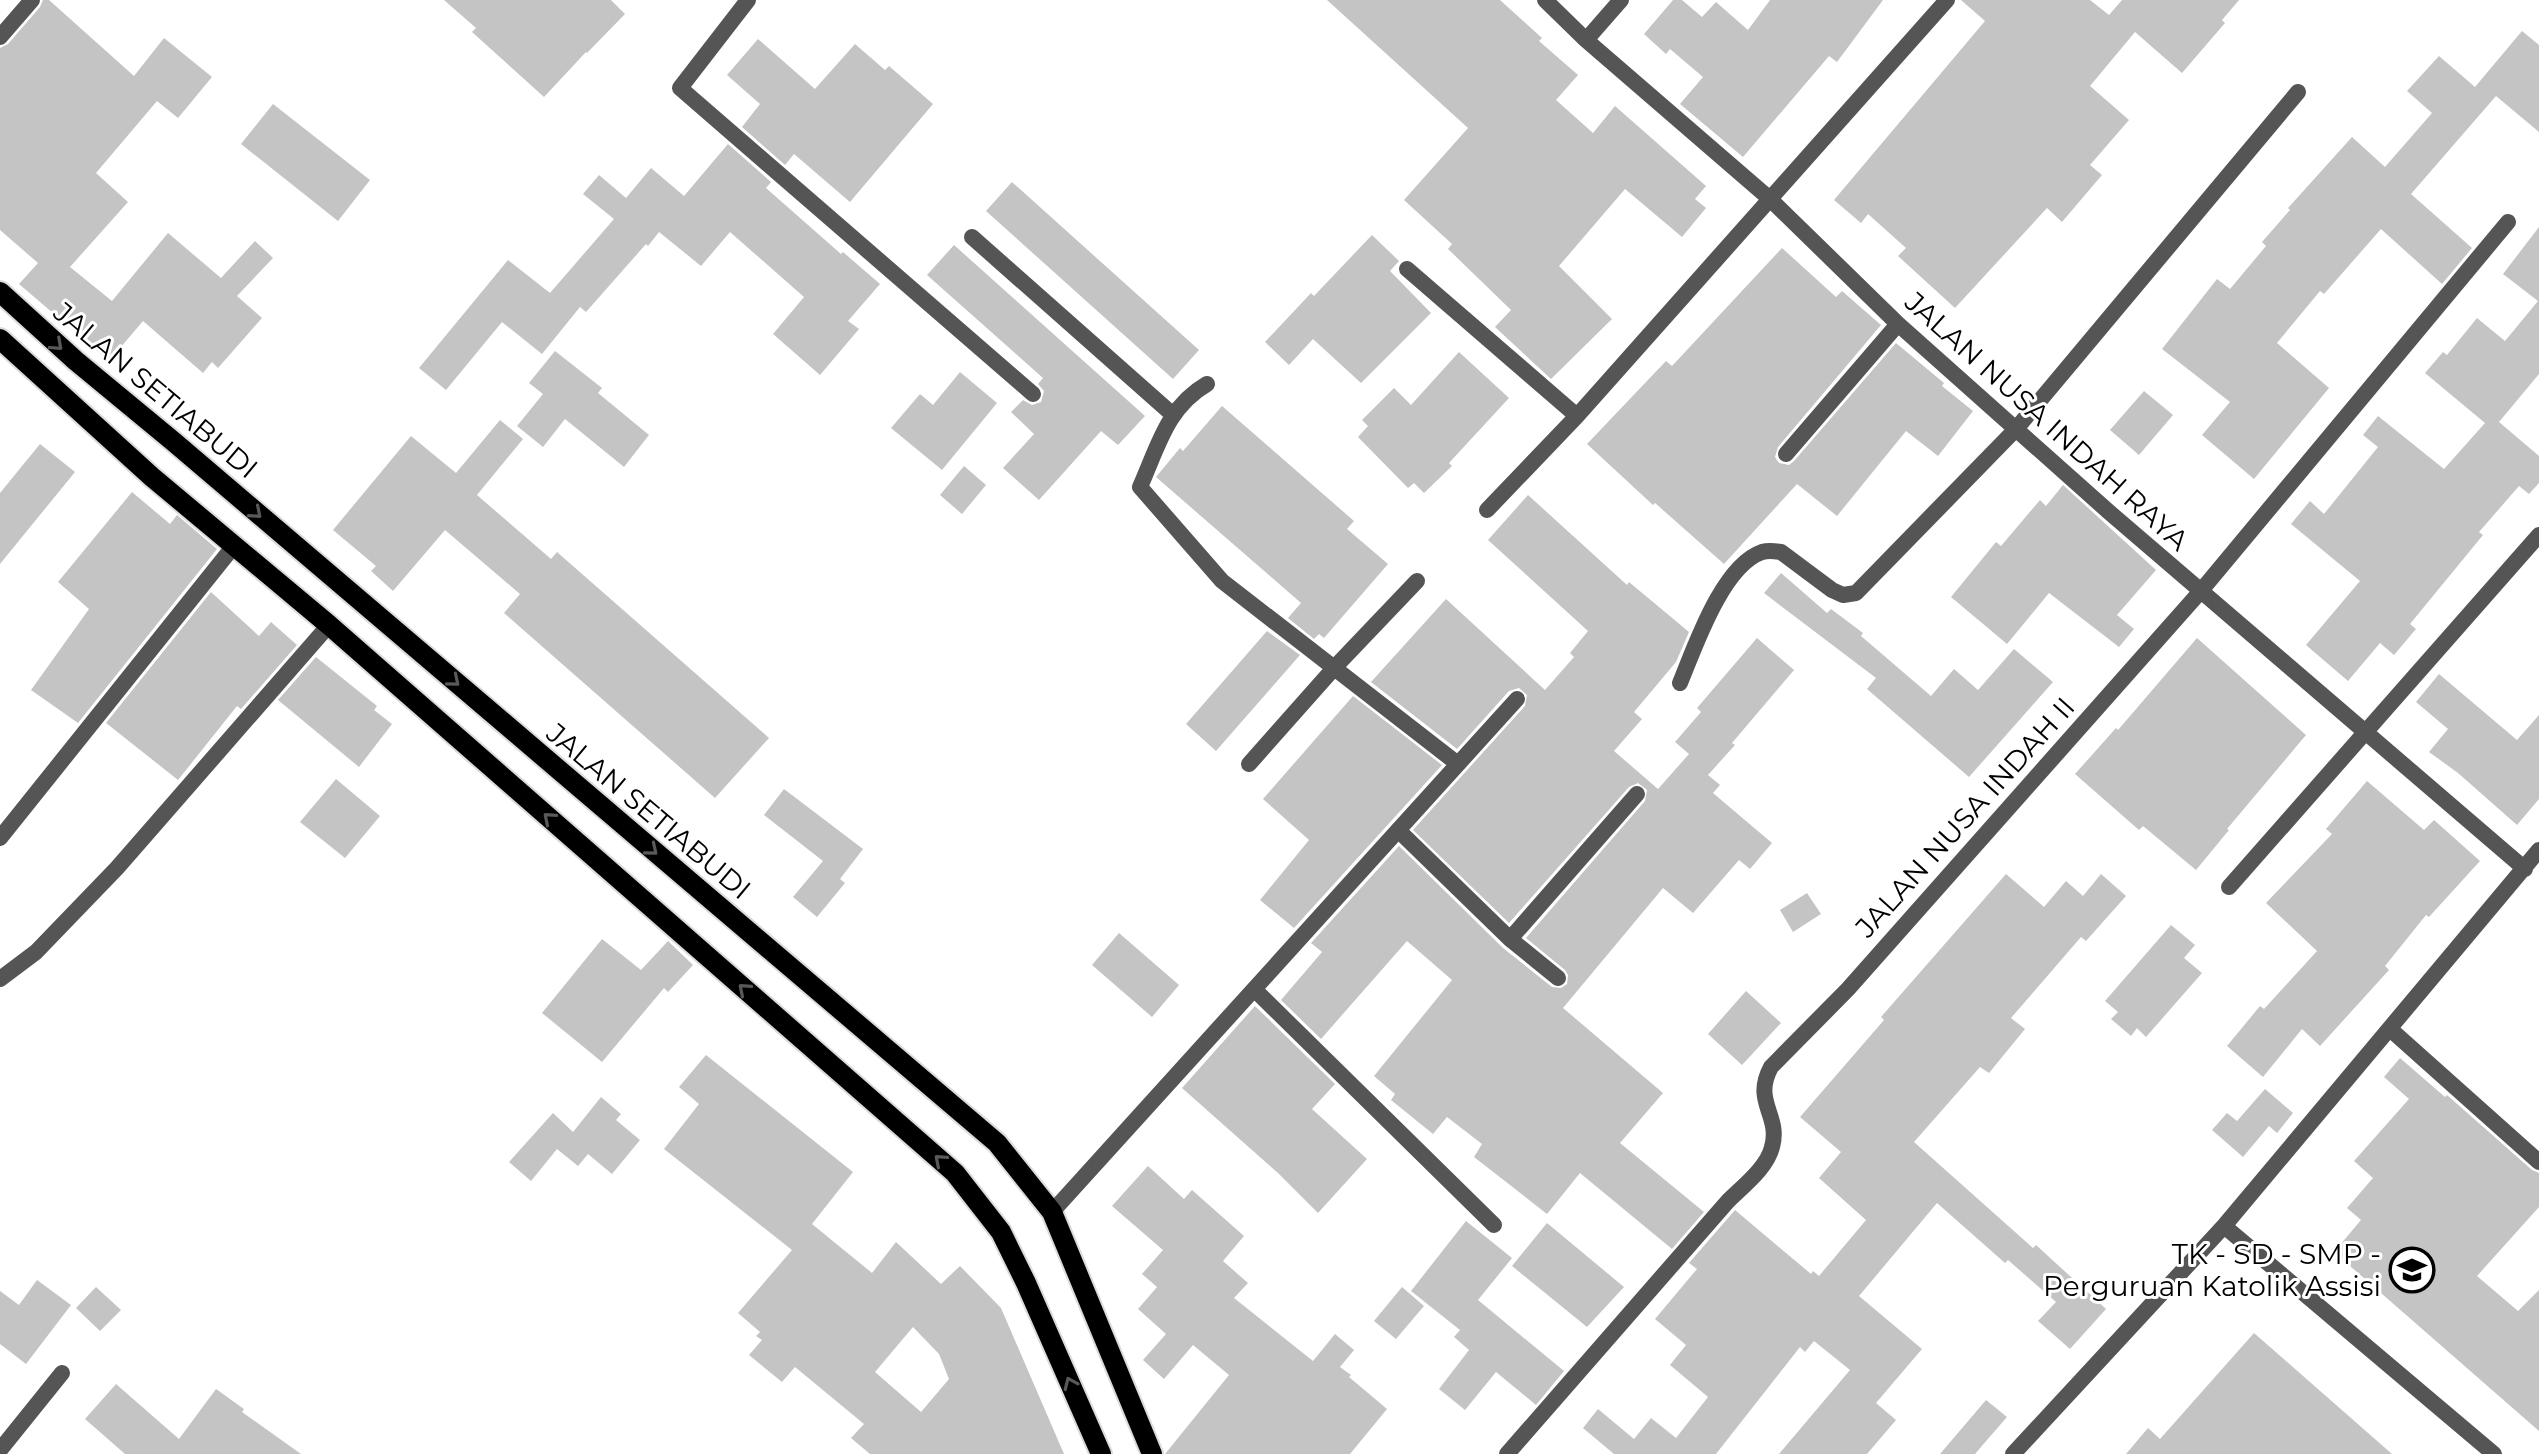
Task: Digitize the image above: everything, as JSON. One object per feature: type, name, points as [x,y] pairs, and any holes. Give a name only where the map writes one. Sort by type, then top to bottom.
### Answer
[{"type":"main road","name":"JALAN SETIABUDI","points":[[0,292],[76,361],[997,1143],[1052,1212],[1152,1454]]},
{"type":"main road","points":[[0,339],[233,547],[329,625],[955,1173],[1001,1232],[1101,1454]]},
{"type":"street","points":[[0,37],[32,0]]},
{"type":"street","points":[[748,0],[680,88],[1033,394]]},
{"type":"street","name":"JALAN NUSA INDAH RAYA","points":[[1545,0],[1586,40],[1770,199],[1898,324],[2016,429],[2200,592],[2525,869]]},
{"type":"street","points":[[1586,40],[1621,0]]},
{"type":"street","points":[[1487,510],[1577,416],[1947,0]]},
{"type":"street","points":[[1680,683],[1706,621],[1728,581],[1751,558],[1768,551],[1781,552],[1832,590],[1843,595],[1856,593],[2016,429],[2298,92]]},
{"type":"street","name":"JALAN NUSA INDAH II","points":[[1507,1454],[1728,1201],[1758,1171],[1772,1149],[1774,1131],[1764,1093],[1764,1081],[1771,1067],[1848,989],[2200,592],[2508,222]]},
{"type":"street","points":[[972,237],[1172,414]]},
{"type":"street","points":[[1407,269],[1577,416]]},
{"type":"street","points":[[1786,454],[1898,324]]},
{"type":"street","points":[[1207,384],[1192,393],[1172,414],[1140,487],[1222,581],[1458,764]]},
{"type":"street","points":[[2229,887],[2539,535]]},
{"type":"street","points":[[0,838],[233,547]]},
{"type":"street","points":[[1249,764],[1417,581]]},
{"type":"street","points":[[0,979],[36,952],[117,868],[329,625]]},
{"type":"street","points":[[1052,1212],[1517,699]]},
{"type":"street","points":[[1510,939],[1637,794]]},
{"type":"street","points":[[1398,830],[1510,939],[1558,978]]},
{"type":"street","points":[[2013,1454],[2224,1226],[2539,850]]},
{"type":"street","points":[[1254,989],[1494,1225]]},
{"type":"street","points":[[2390,1029],[2539,1162]]},
{"type":"street","points":[[2224,1226],[2494,1454]]},
{"type":"street","points":[[0,1450],[62,1373]]},
{"type":"building","points":[[43,0],[49,0],[134,76],[164,38],[212,77],[178,118],[157,101],[96,173],[128,202],[70,267],[112,301],[168,233],[221,278],[255,241],[273,258],[237,296],[262,318],[218,368],[212,362],[203,373],[143,321],[109,361],[19,284],[38,263],[0,230],[0,48],[8,44]]},
{"type":"building","points":[[444,0],[611,0],[625,14],[544,97],[472,32],[476,28]]},
{"type":"building","points":[[1327,0],[1500,0],[1542,38],[1539,41],[1578,75],[1556,100],[1593,133],[1615,106],[1706,186],[1695,199],[1706,208],[1682,237],[1625,189],[1559,266],[1612,319],[1551,379],[1495,327],[1511,310],[1448,249],[1452,244],[1404,200],[1468,128]]},
{"type":"building","points":[[1673,0],[1682,0],[1702,17],[1716,2],[1748,30],[1770,0],[1883,0],[1837,62],[1829,56],[1743,157],[1680,104],[1703,77],[1670,49],[1666,54],[1644,34]]},
{"type":"building","points":[[1961,0],[2090,0],[2109,15],[2122,0],[2239,0],[2222,20],[2225,23],[2182,73],[2135,32],[2090,86],[2129,120],[2090,165],[2102,175],[2062,222],[2047,208],[1955,308],[1898,256],[1906,248],[1868,214],[1861,223],[1834,200],[1985,21]]},
{"type":"building","points":[[2522,31],[2539,45],[2539,132],[2496,96],[2411,194],[2472,248],[2442,284],[2381,229],[2324,294],[2320,291],[2277,343],[2329,388],[2254,479],[2202,435],[2230,402],[2162,349],[2217,279],[2230,289],[2266,246],[2262,242],[2290,210],[2288,208],[2352,137],[2385,167],[2432,113],[2407,91],[2439,56],[2475,87]]},
{"type":"building","points":[[758,39],[815,89],[855,44],[885,70],[889,66],[933,104],[850,202],[794,154],[785,165],[742,127],[760,104],[727,75]]},
{"type":"building","points":[[273,104],[370,180],[338,221],[241,144]]},
{"type":"building","points":[[728,144],[771,182],[766,188],[880,284],[848,321],[859,329],[820,375],[773,334],[804,297],[730,232],[701,266],[659,232],[586,312],[580,307],[542,354],[502,322],[446,390],[419,368],[508,260],[550,293],[614,219],[583,194],[599,175],[626,198],[651,168],[684,196]]},
{"type":"building","points":[[1012,182],[1199,350],[1173,379],[986,211]]},
{"type":"building","points":[[2539,227],[2539,374],[2499,422],[2539,456],[2539,483],[2529,494],[2519,486],[2479,532],[2483,535],[2410,624],[2416,629],[2394,655],[2380,643],[2348,681],[2306,645],[2360,581],[2291,524],[2310,501],[2324,514],[2378,447],[2363,435],[2378,416],[2444,469],[2485,423],[2425,373],[2443,352],[2447,355],[2477,318],[2505,341],[2538,301],[2503,274]]},
{"type":"building","points":[[1372,235],[1399,261],[1390,271],[1431,313],[1361,383],[1313,339],[1289,365],[1265,342]]},
{"type":"building","points":[[954,245],[1145,416],[1118,445],[1101,431],[1039,500],[1003,468],[1034,434],[1011,412],[1023,400],[1032,405],[1041,402],[1044,391],[1038,384],[1043,378],[927,275]]},
{"type":"building","points":[[1782,248],[1836,297],[1842,291],[1881,325],[1778,447],[1775,457],[1779,463],[1789,465],[1794,461],[1896,343],[1973,411],[1938,456],[1906,431],[1837,516],[1797,484],[1724,564],[1587,444],[1666,361],[1672,366]]},
{"type":"building","points":[[555,351],[602,388],[598,393],[649,435],[624,467],[565,419],[543,447],[517,426],[543,394],[529,383]]},
{"type":"building","points":[[1459,352],[1509,398],[1449,463],[1452,466],[1424,493],[1414,483],[1408,488],[1358,437],[1368,426],[1362,420],[1394,388],[1411,405]]},
{"type":"building","points":[[960,372],[997,403],[942,470],[891,428],[920,394],[933,405]]},
{"type":"building","points":[[2144,391],[2173,415],[2139,455],[2110,430]]},
{"type":"building","points":[[1222,406],[1354,521],[1347,529],[1388,564],[1324,638],[1319,634],[1314,639],[1288,618],[1301,603],[1156,477]]},
{"type":"building","points":[[500,420],[523,439],[477,495],[551,559],[557,552],[769,738],[715,798],[504,613],[520,594],[445,530],[393,591],[371,571],[376,566],[333,530],[411,436],[456,473]]},
{"type":"building","points":[[40,444],[75,472],[0,564],[0,493]]},
{"type":"building","points":[[964,466],[986,485],[962,514],[940,495]]},
{"type":"building","points":[[2063,485],[2156,570],[2117,615],[2134,629],[2119,647],[2049,593],[2007,644],[1951,597],[1996,542],[2001,546],[2040,500],[2046,506]]},
{"type":"building","points":[[132,492],[170,524],[177,515],[217,549],[78,723],[31,690],[89,609],[58,582]]},
{"type":"building","points":[[1528,495],[1627,585],[1629,582],[1689,632],[1676,662],[1634,712],[1642,719],[1614,751],[1658,789],[1689,754],[1675,742],[1701,712],[1697,708],[1757,638],[1794,670],[1708,775],[1720,785],[1713,793],[1772,843],[1750,869],[1739,860],[1693,913],[1663,888],[1563,1008],[1663,1093],[1620,1143],[1704,1212],[1672,1249],[1580,1173],[1547,1214],[1474,1157],[1482,1144],[1447,1117],[1433,1134],[1391,1100],[1395,1094],[1374,1076],[1452,980],[1407,941],[1321,1039],[1281,1000],[1322,952],[1311,943],[1399,846],[1503,948],[1552,987],[1561,988],[1567,984],[1565,970],[1526,938],[1645,801],[1647,790],[1638,783],[1629,787],[1509,923],[1413,830],[1525,706],[1527,695],[1519,688],[1509,691],[1457,749],[1371,682],[1446,599],[1545,690],[1574,657],[1570,653],[1588,631],[1488,540]]},
{"type":"building","points":[[1781,573],[1827,613],[1831,609],[1863,633],[1861,636],[1931,696],[1954,669],[1978,690],[2014,649],[2053,682],[1969,777],[1867,689],[1876,678],[1764,593]]},
{"type":"building","points":[[211,592],[259,636],[271,622],[297,645],[241,709],[237,706],[178,780],[106,723]]},
{"type":"building","points":[[1267,631],[1300,655],[1216,751],[1186,724]]},
{"type":"building","points":[[2197,638],[2306,735],[2196,870],[2143,826],[2139,830],[2075,774],[2116,728],[2118,730]]},
{"type":"building","points":[[316,657],[377,706],[374,710],[392,724],[359,767],[278,700]]},
{"type":"building","points":[[2439,674],[2517,740],[2539,715],[2539,799],[2517,825],[2429,752],[2448,729],[2416,702]]},
{"type":"building","points":[[1353,696],[1442,765],[1294,928],[1260,900],[1309,840],[1263,799]]},
{"type":"building","points":[[336,779],[380,816],[345,858],[300,822]]},
{"type":"building","points":[[2367,781],[2424,830],[2434,820],[2480,861],[2429,917],[2426,915],[2385,966],[2389,970],[2320,1046],[2302,1029],[2263,1077],[2227,1046],[2260,1006],[2264,1009],[2317,951],[2266,903],[2332,834],[2326,829]]},
{"type":"building","points":[[784,789],[863,849],[840,879],[845,883],[817,917],[793,897],[823,861],[764,815]]},
{"type":"building","points":[[2006,874],[2044,907],[2066,881],[2083,896],[2101,874],[2126,896],[2086,941],[2081,937],[2011,1018],[2025,1029],[1989,1073],[1980,1067],[1914,1142],[2106,1309],[2070,1349],[2038,1321],[2056,1302],[2008,1260],[2005,1263],[1937,1203],[1859,1296],[1922,1349],[1876,1403],[1896,1420],[1867,1454],[1779,1454],[1850,1370],[1814,1341],[1805,1352],[1800,1347],[1716,1454],[1614,1454],[1583,1428],[1598,1409],[1634,1439],[1651,1418],[1676,1438],[1708,1397],[1670,1365],[1686,1345],[1655,1319],[1697,1269],[1689,1263],[1735,1210],[1811,1274],[1813,1271],[1819,1276],[1866,1220],[1819,1178],[1841,1152],[1800,1117],[1884,1020],[1881,1017]]},
{"type":"building","points":[[1807,893],[1821,914],[1793,932],[1780,910]]},
{"type":"building","points":[[2171,925],[2195,945],[2184,958],[2202,973],[2146,1037],[2137,1028],[2131,1036],[2111,1019],[2118,1012],[2105,1001]]},
{"type":"building","points":[[1119,933],[1179,985],[1152,1017],[1092,965]]},
{"type":"building","points":[[602,939],[641,970],[668,941],[693,965],[668,992],[664,988],[602,1062],[542,1013]]},
{"type":"building","points":[[1746,991],[1781,1023],[1742,1065],[1708,1034]]},
{"type":"building","points":[[1255,1006],[1335,1084],[1312,1109],[1367,1159],[1318,1213],[1182,1088]]},
{"type":"building","points":[[706,1055],[853,1172],[812,1224],[872,1273],[896,1242],[941,1284],[960,1266],[1001,1308],[1064,1454],[870,1454],[851,1438],[864,1424],[795,1367],[782,1382],[749,1355],[762,1340],[756,1336],[760,1332],[738,1313],[792,1250],[664,1149],[699,1104],[679,1087]],"holes":[[[913,1327],[939,1354],[949,1379],[921,1412],[875,1372]]]},
{"type":"building","points":[[2400,1058],[2539,1173],[2539,1207],[2477,1276],[2518,1311],[2539,1290],[2539,1431],[2334,1252],[2361,1220],[2347,1208],[2373,1178],[2354,1161],[2409,1099],[2384,1077]]},
{"type":"building","points":[[2265,1089],[2293,1113],[2277,1133],[2269,1126],[2243,1157],[2212,1130],[2227,1113],[2237,1121]]},
{"type":"building","points":[[601,1097],[621,1114],[616,1120],[640,1140],[612,1174],[588,1154],[578,1166],[557,1149],[531,1181],[509,1162],[553,1113],[573,1132]]},
{"type":"building","points":[[1148,1166],[1184,1199],[1192,1190],[1244,1236],[1223,1261],[1248,1283],[1234,1298],[1313,1361],[1335,1334],[1354,1350],[1340,1367],[1387,1409],[1350,1454],[1165,1454],[1229,1375],[1193,1345],[1164,1379],[1143,1360],[1166,1334],[1138,1309],[1157,1287],[1142,1274],[1163,1250],[1112,1206]]},
{"type":"building","points":[[1466,1221],[1512,1258],[1478,1300],[1564,1371],[1536,1405],[1496,1372],[1465,1410],[1439,1389],[1469,1350],[1454,1337],[1460,1330],[1411,1291]]},
{"type":"building","points":[[1547,1223],[1624,1287],[1587,1327],[1512,1266]]},
{"type":"building","points":[[37,1280],[71,1305],[26,1364],[0,1344],[0,1291],[19,1305]]},
{"type":"building","points":[[96,1287],[121,1310],[100,1331],[76,1308]]},
{"type":"building","points":[[1402,1287],[1424,1306],[1396,1339],[1374,1321]]},
{"type":"building","points":[[2254,1333],[2392,1454],[2126,1454],[2148,1428],[2160,1439]]},
{"type":"building","points":[[116,1384],[179,1439],[216,1389],[244,1409],[242,1412],[301,1454],[125,1454],[85,1419]]},
{"type":"building","points":[[1986,1400],[2007,1417],[1975,1454],[1940,1454]]},
{"type":"place","name":"TK - SD - SMP - Perguruan Katolik Assisi","points":[[2412,1270]]}]
